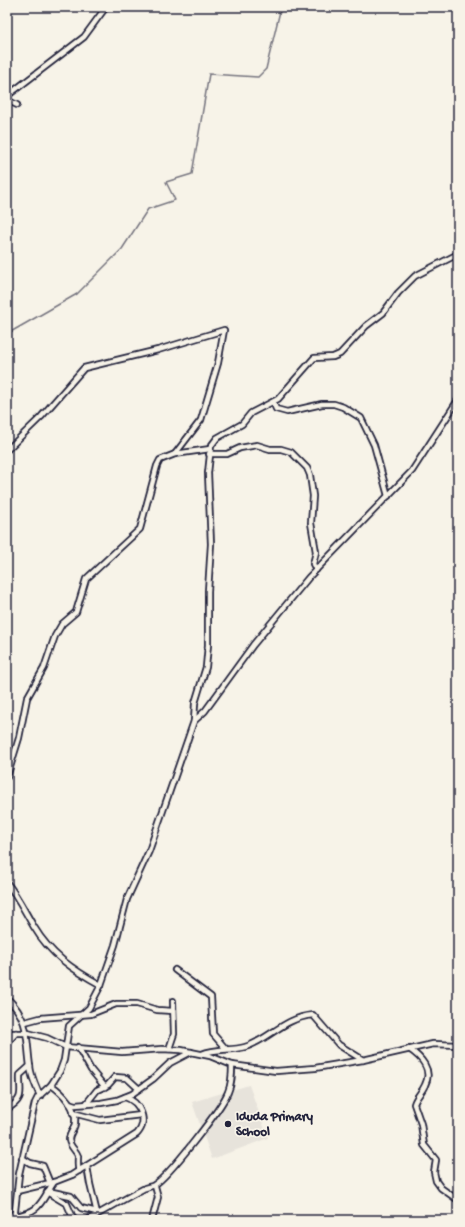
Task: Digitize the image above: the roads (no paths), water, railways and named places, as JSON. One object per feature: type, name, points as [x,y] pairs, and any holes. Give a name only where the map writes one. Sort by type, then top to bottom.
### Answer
[{"type":"street","points":[[7,96],[84,37],[106,7]]},
{"type":"street","points":[[7,103],[11,102],[17,105]]},
{"type":"street","points":[[14,1216],[22,1158],[34,1106],[40,1096],[51,1086],[60,1071],[69,1026],[91,1005],[100,985],[115,945],[126,902],[149,851],[194,721],[195,703],[206,667],[208,645],[208,591],[211,544],[208,478],[210,452],[214,441],[242,424],[255,410],[282,396],[314,358],[333,358],[346,349],[366,326],[383,313],[398,293],[415,276],[458,254]]},
{"type":"street","points":[[7,450],[46,412],[84,368],[163,349],[224,330],[218,364],[202,417],[175,454]]},
{"type":"street","points":[[194,721],[205,711],[253,645],[316,570],[412,471],[458,400]]},
{"type":"street","points":[[273,402],[276,409],[287,412],[322,404],[334,404],[343,407],[361,418],[374,445],[388,496]]},
{"type":"street","points":[[7,777],[19,738],[27,698],[44,668],[55,636],[62,624],[76,612],[86,579],[140,529],[157,466],[160,460],[175,454],[210,452],[226,454],[240,448],[257,445],[270,449],[281,449],[291,452],[307,468],[310,475],[313,496],[311,523],[316,549],[314,564],[316,570]]},
{"type":"street","points":[[7,883],[21,902],[34,926],[50,949],[70,967],[100,985]]},
{"type":"street","points":[[175,970],[211,997],[213,1034],[226,1049]]},
{"type":"street","points":[[7,998],[25,1022],[28,1034],[30,1066],[40,1096]]},
{"type":"street","points":[[169,1049],[174,1034],[173,1001]]},
{"type":"street","points":[[25,1022],[40,1018],[91,1014],[108,1006],[122,1004],[137,1004],[157,1010],[173,1011]]},
{"type":"street","points":[[201,1054],[213,1050],[247,1046],[285,1023],[312,1015],[339,1045],[363,1060]]},
{"type":"street","points":[[7,1044],[16,1033]]},
{"type":"street","points":[[7,1034],[28,1034],[47,1038],[66,1047],[122,1052],[169,1049],[201,1054],[220,1059],[232,1065],[263,1070],[289,1071],[363,1060],[433,1044],[458,1045]]},
{"type":"street","points":[[78,1047],[91,1070],[105,1087]]},
{"type":"street","points":[[409,1049],[420,1056],[427,1072],[427,1081],[414,1104],[421,1124],[424,1145],[436,1160],[434,1176],[438,1184],[458,1200]]},
{"type":"street","points":[[69,1103],[75,1105],[101,1103],[125,1097],[158,1075],[170,1063],[190,1052]]},
{"type":"street","points":[[87,1220],[97,1213],[145,1188],[155,1185],[174,1165],[204,1128],[224,1100],[231,1085],[232,1065]]},
{"type":"street","points":[[7,1109],[13,1105],[20,1095],[20,1075],[30,1066]]},
{"type":"street","points":[[86,1104],[97,1090],[105,1087],[118,1077],[127,1078],[139,1089]]},
{"type":"street","points":[[51,1086],[61,1093],[69,1103],[73,1113],[75,1125],[70,1132],[70,1141],[72,1148],[77,1155],[79,1171]]},
{"type":"street","points":[[17,1191],[52,1183],[79,1171],[137,1134],[142,1125],[141,1115],[137,1103],[125,1097]]},
{"type":"street","points":[[73,1113],[100,1120],[141,1115]]},
{"type":"street","points":[[22,1158],[30,1163],[43,1166],[52,1183]]},
{"type":"street","points":[[87,1166],[97,1213]]},
{"type":"street","points":[[9,1220],[14,1216],[31,1213],[37,1209],[52,1183]]},
{"type":"street","points":[[152,1220],[158,1197],[155,1186]]},
{"type":"street","points":[[48,1191],[69,1195],[74,1199],[80,1208],[97,1213]]},
{"type":"street","points":[[48,1191],[68,1204],[74,1220]]},
{"type":"waterway","points":[[7,334],[77,294],[122,249],[148,209],[175,200],[166,182],[192,174],[209,74],[258,77],[266,69],[281,7]]},
{"type":"place","name":"Iduda Primary School","points":[[228,1124]]}]
